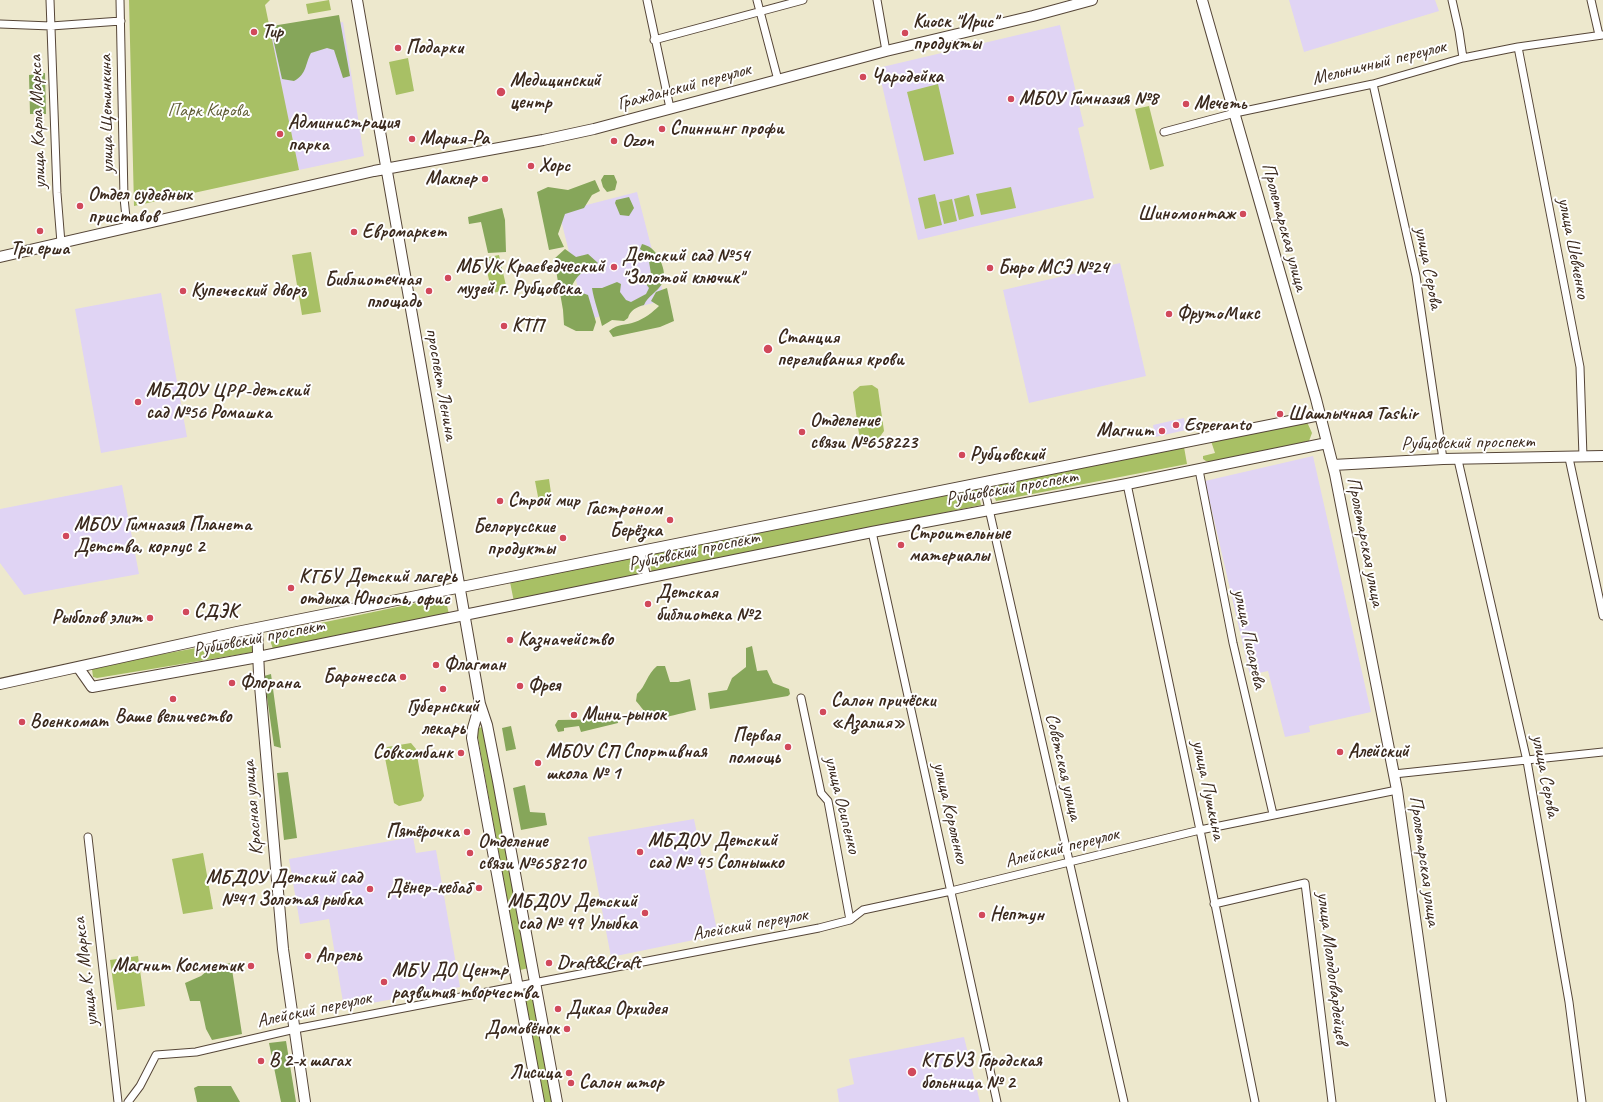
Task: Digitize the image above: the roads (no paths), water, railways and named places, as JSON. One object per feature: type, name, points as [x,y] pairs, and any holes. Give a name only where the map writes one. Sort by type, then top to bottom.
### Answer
[{"type":"street","name":"улица Карла Маркса","points":[[50,0],[57,193],[61,243]]},
{"type":"street","name":"улица Щетинкина","points":[[120,0],[124,198],[127,227]]},
{"type":"street","name":"проспект Ленина","points":[[357,0],[461,587],[480,704],[487,725],[557,1102]]},
{"type":"street","points":[[646,0],[670,108]]},
{"type":"street","points":[[757,0],[778,80]]},
{"type":"street","points":[[654,40],[803,0]]},
{"type":"street","points":[[877,0],[886,51]]},
{"type":"street","name":"Гражданский переулок","points":[[0,257],[386,169],[549,139],[594,129],[886,51],[1033,16],[1092,0]]},
{"type":"street","name":"Пролетарская улица","points":[[1202,0],[1333,465],[1397,790],[1441,1102]]},
{"type":"street","points":[[1452,0],[1463,58]]},
{"type":"street","points":[[1591,0],[1601,35]]},
{"type":"street","points":[[0,24],[51,26],[121,21]]},
{"type":"street","name":"Мельничный переулок","points":[[1164,132],[1235,113],[1373,84],[1463,58],[1518,47],[1601,35]]},
{"type":"street","name":"улица Шевченко","points":[[1518,47],[1580,367],[1583,457]]},
{"type":"street","name":"улица Серова","points":[[1373,84],[1416,276],[1443,459]]},
{"type":"street","name":"Рубцовский проспект","points":[[0,684],[461,587],[1320,415]]},
{"type":"street","name":"Рубцовский проспект","points":[[78,667],[92,687],[258,658],[872,532],[1199,470],[1327,443]]},
{"type":"street","name":"Рубцовский проспект","points":[[1333,465],[1443,459],[1569,458],[1603,456]]},
{"type":"street","points":[[1569,458],[1603,616]]},
{"type":"street","name":"улица Серова","points":[[1458,460],[1527,761],[1569,1002],[1582,1102]]},
{"type":"street","name":"улица Писарева","points":[[1199,470],[1233,643],[1273,814]]},
{"type":"street","name":"Советская улица","points":[[985,482],[989,509],[1068,863],[1124,1102]]},
{"type":"street","name":"улица Пушкина","points":[[1127,484],[1200,830],[1255,1102]]},
{"type":"street","name":"улица Короленко","points":[[872,532],[997,1102]]},
{"type":"street","points":[[641,552],[647,578]]},
{"type":"street","name":"Красная улица","points":[[257,629],[258,658],[283,949],[305,1102]]},
{"type":"street","name":"улица Осипенко","points":[[801,698],[821,794],[828,801],[850,920]]},
{"type":"street","name":"проспект Ленина","points":[[480,704],[473,728],[474,746],[539,1102]]},
{"type":"street","points":[[473,728],[487,725]]},
{"type":"street","points":[[1394,774],[1603,752]]},
{"type":"street","name":"Алейский переулок","points":[[128,1102],[140,1086],[156,1055],[196,1052],[295,1028],[534,984],[679,954],[819,928],[850,920],[863,910],[951,891],[1200,830],[1397,790]]},
{"type":"street","name":"улица К. Маркса","points":[[88,837],[118,1102]]},
{"type":"street","name":"улица Молодогвардейцев","points":[[1214,904],[1305,883],[1332,1102]]},
{"type":"place","name":"Тир","points":[[254,32]]},
{"type":"place","name":"Киоск \"Ирис\" продукты","points":[[905,33]]},
{"type":"place","name":"Подарки","points":[[398,48]]},
{"type":"place","name":"Чародейка","points":[[863,77]]},
{"type":"place","name":"Медицинский центр","points":[[501,92]]},
{"type":"place","name":"МБОУ Гимназия №8","points":[[1011,99]]},
{"type":"place","name":"Мечеть","points":[[1186,104]]},
{"type":"place","name":"Спиннинг профи","points":[[662,129]]},
{"type":"place","name":"Администрация парка","points":[[280,134]]},
{"type":"place","name":"Мария-Ра","points":[[412,139]]},
{"type":"place","name":"Ozon","points":[[614,141]]},
{"type":"place","name":"Хорс","points":[[531,166]]},
{"type":"place","name":"Маклер","points":[[485,179]]},
{"type":"place","name":"Отдел судебных приставов","points":[[80,206]]},
{"type":"place","name":"Шиномонтаж","points":[[1243,214]]},
{"type":"place","name":"Три ерша","points":[[40,231]]},
{"type":"place","name":"Евромаркет","points":[[354,232]]},
{"type":"place","name":"Детский сад №54 \"Золотой ключик\"","points":[[614,267]]},
{"type":"place","name":"Бюро МСЭ №24","points":[[990,268]]},
{"type":"place","name":"МБУК Краеведческий музей г. Рубцовска","points":[[448,278]]},
{"type":"place","name":"Купеческий дворъ","points":[[183,291]]},
{"type":"place","name":"Библиотечная площадь","points":[[429,291]]},
{"type":"place","name":"ФрутоМикс","points":[[1169,314]]},
{"type":"place","name":"КТП","points":[[504,326]]},
{"type":"place","name":"Станция переливания крови","points":[[768,349]]},
{"type":"place","name":"МБДОУ ЦРР-детский сад №56 Ромашка","points":[[138,402]]},
{"type":"place","name":"Шашлычная Tashir","points":[[1280,414]]},
{"type":"place","name":"Esperanto","points":[[1176,425]]},
{"type":"place","name":"Магнит","points":[[1162,431]]},
{"type":"place","name":"Отделение связи №658223","points":[[802,432]]},
{"type":"place","name":"Рубцовский","points":[[962,455]]},
{"type":"place","name":"Строй мир","points":[[500,501]]},
{"type":"place","name":"Гастроном Берёзка","points":[[670,520]]},
{"type":"place","name":"МБОУ Гимназия Планета Детства, корпус 2","points":[[66,536]]},
{"type":"place","name":"Белорусские продукты","points":[[563,538]]},
{"type":"place","name":"Строительные материалы","points":[[901,545]]},
{"type":"place","name":"КГБУ Детский лагерь отдыха Юность, офис","points":[[291,588]]},
{"type":"place","name":"Детская библиотека №2","points":[[648,604]]},
{"type":"place","name":"СДЭК","points":[[186,612]]},
{"type":"place","name":"Рыболов элит","points":[[150,618]]},
{"type":"place","name":"Казначейство","points":[[510,640]]},
{"type":"place","name":"Флагман","points":[[436,665]]},
{"type":"place","name":"Баронесса","points":[[403,677]]},
{"type":"place","name":"Флорана","points":[[232,683]]},
{"type":"place","name":"Фрея","points":[[520,686]]},
{"type":"place","name":"Губернский лекарь","points":[[443,689]]},
{"type":"place","name":"Ваше величество","points":[[173,699]]},
{"type":"place","name":"Салон причёски «Азалия»","points":[[823,712]]},
{"type":"place","name":"Мини-рынок","points":[[574,715]]},
{"type":"place","name":"Военкомат","points":[[22,722]]},
{"type":"place","name":"Первая помощь","points":[[788,747]]},
{"type":"place","name":"Алейский","points":[[1340,752]]},
{"type":"place","name":"Совкомбанк","points":[[461,753]]},
{"type":"place","name":"МБОУ СП Спортивная школа № 1","points":[[538,763]]},
{"type":"place","name":"Пятёрочка","points":[[467,832]]},
{"type":"place","name":"МБДОУ Детский сад № 45 Солнышко","points":[[640,852]]},
{"type":"place","name":"Отделение связи №658210","points":[[470,853]]},
{"type":"place","name":"Дёнер-кебаб","points":[[479,888]]},
{"type":"place","name":"МБДОУ Детский сад №41 Золотая рыбка","points":[[370,889]]},
{"type":"place","name":"МБДОУ Детский сад № 49 Улыбка","points":[[645,913]]},
{"type":"place","name":"Нептун","points":[[982,915]]},
{"type":"place","name":"Апрель","points":[[308,956]]},
{"type":"place","name":"Draft&Craft","points":[[549,963]]},
{"type":"place","name":"Магнит Косметик","points":[[251,966]]},
{"type":"place","name":"МБУ ДО Центр развития творчества","points":[[384,982]]},
{"type":"place","name":"Дикая Орхидея","points":[[558,1009]]},
{"type":"place","name":"Домовёнок","points":[[567,1029]]},
{"type":"place","name":"В 2-х шагах","points":[[261,1061]]},
{"type":"place","name":"КГБУЗ Городская больница № 2","points":[[912,1072]]},
{"type":"place","name":"Лисица","points":[[569,1073]]},
{"type":"place","name":"Салон штор","points":[[571,1083]]},
{"type":"park label","name":"Парк Кирова","points":[[208,111]]}]
